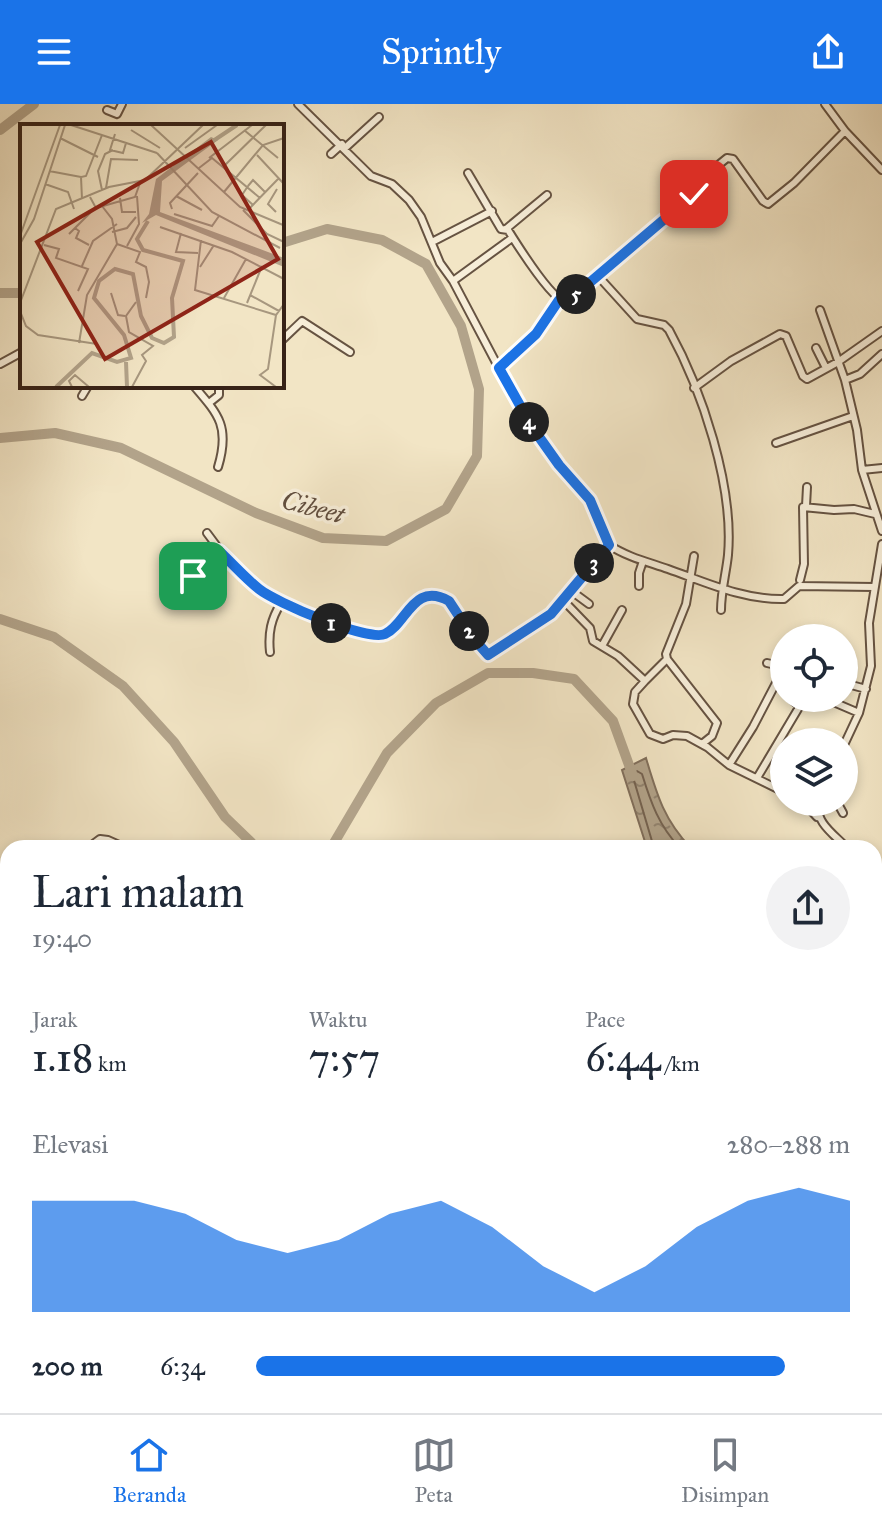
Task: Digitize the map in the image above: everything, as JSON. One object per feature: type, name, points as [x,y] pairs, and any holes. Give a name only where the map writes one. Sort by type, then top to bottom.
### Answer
[{"type":"street","points":[[107,110],[117,114],[122,104]]},
{"type":"street","points":[[298,104],[374,178],[396,187],[417,210],[440,263],[453,281],[532,427],[559,465],[590,500],[609,545],[643,561],[721,589],[781,599],[799,586],[874,587]]},
{"type":"street","points":[[825,104],[845,131],[882,170]]},
{"type":"street","points":[[331,154],[379,117]]},
{"type":"street","points":[[468,173],[501,229],[506,229],[559,300],[568,301],[693,195],[700,180],[727,158],[732,158],[768,204],[794,183],[845,131]]},
{"type":"street","points":[[506,229],[547,195]]},
{"type":"street","points":[[432,242],[492,211]]},
{"type":"street","points":[[453,281],[512,238]]},
{"type":"street","points":[[598,276],[637,319],[664,325],[669,330],[694,388],[717,451],[725,492],[728,555],[721,589],[721,610]]},
{"type":"street","points":[[499,368],[536,334],[559,300]]},
{"type":"street","points":[[820,310],[845,380],[862,470],[882,531]]},
{"type":"street","points":[[284,338],[302,321],[350,352]]},
{"type":"street","points":[[694,388],[731,361],[780,334],[786,336],[805,378],[811,378],[882,331]]},
{"type":"street","points":[[816,348],[826,368]]},
{"type":"street","points":[[0,364],[20,353]]},
{"type":"street","points":[[845,380],[860,374],[882,354]]},
{"type":"street","points":[[82,396],[87,388]]},
{"type":"street","points":[[196,388],[216,411],[223,440],[218,467]]},
{"type":"street","points":[[209,403],[219,395],[219,388]]},
{"type":"street","points":[[776,443],[853,416]]},
{"type":"street","points":[[862,470],[882,468]]},
{"type":"street","points":[[800,580],[804,564],[803,509],[806,506],[807,487]]},
{"type":"street","points":[[806,506],[854,509],[875,514]]},
{"type":"street","points":[[207,533],[219,551],[258,588],[281,603],[376,636],[388,633],[416,601],[444,598],[488,655],[551,614],[609,545]]},
{"type":"street","points":[[852,728],[871,666],[869,623],[882,544]]},
{"type":"street","points":[[178,552],[193,576],[199,574],[219,551]]},
{"type":"street","points":[[694,556],[686,604],[666,649],[667,659],[717,723],[712,736],[702,744]]},
{"type":"street","points":[[639,586],[643,561]]},
{"type":"street","points":[[570,590],[589,604]]},
{"type":"street","points":[[563,600],[590,628],[593,641],[618,656],[645,681]]},
{"type":"street","points":[[270,652],[272,618],[281,603]]},
{"type":"street","points":[[602,646],[622,610]]},
{"type":"street","points":[[667,659],[635,692],[633,704],[650,734],[663,739],[673,735],[687,736],[729,765],[770,785]]},
{"type":"street","points":[[858,687],[866,689]]},
{"type":"street","points":[[729,765],[770,694]]},
{"type":"street","points":[[757,778],[796,712]]},
{"type":"street","points":[[816,816],[839,840]]},
{"type":"street","points":[[819,816],[821,822]]},
{"type":"street","points":[[882,907],[882,923]]},
{"type":"water","points":[[646,758],[668,817],[684,840],[644,840],[622,770]]},
{"type":"waterway","name":"Cibeet","points":[[0,130],[34,104]]},
{"type":"waterway","name":"Cibeet","points":[[0,438],[55,433],[121,448],[256,513],[323,538],[386,541],[446,509],[477,456],[479,389],[461,326],[426,264],[382,240],[327,229],[284,242]]},
{"type":"waterway","name":"Cibeet","points":[[0,293],[20,293]]},
{"type":"waterway","name":"Cibeet","points":[[0,619],[54,637],[123,686],[174,742],[225,817],[249,840]]},
{"type":"waterway","name":"Cibeet","points":[[336,840],[387,753],[436,703],[488,673],[533,673],[574,679],[613,721],[633,776]]},
{"type":"route","points":[[193,576],[199,574],[219,551],[258,588],[281,603],[376,636],[388,633],[416,601],[444,598],[488,655],[551,614],[609,545],[590,500],[559,465],[532,427],[499,368],[536,334],[559,300],[568,301],[694,194]]}]
